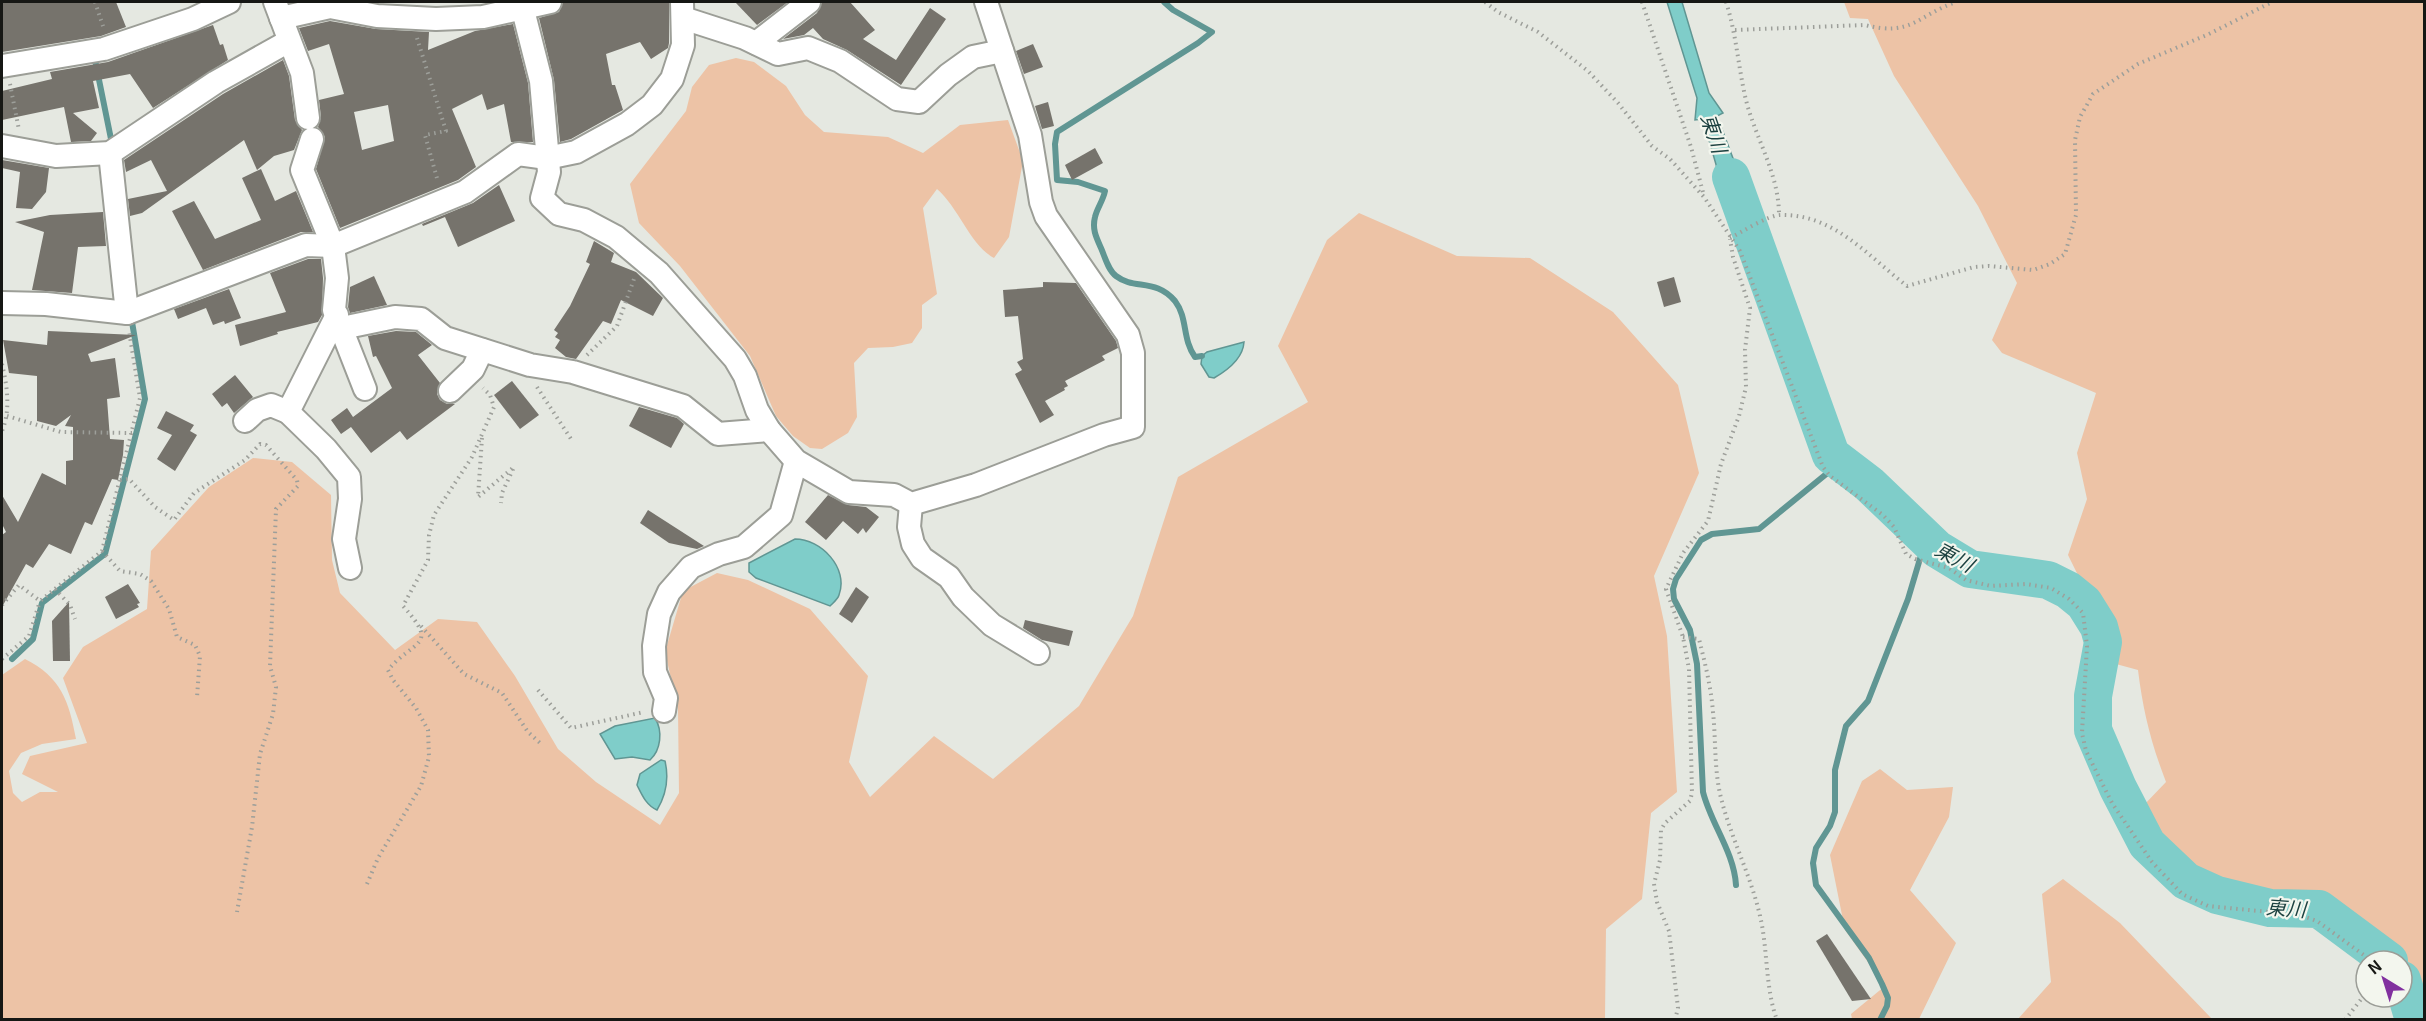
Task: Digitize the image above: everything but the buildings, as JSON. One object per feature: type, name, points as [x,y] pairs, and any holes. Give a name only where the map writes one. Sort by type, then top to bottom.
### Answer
[{"type":"street","points":[[4,66],[110,47],[193,20],[229,2]]},
{"type":"street","points":[[365,389],[334,310],[337,278],[333,246],[302,170],[310,129],[302,73],[278,10],[330,7],[377,16],[483,16],[522,4],[550,2]]},
{"type":"street","points":[[756,43],[809,2]]},
{"type":"street","points":[[522,4],[541,81],[549,172],[542,198],[559,214],[584,220],[616,237],[659,273],[690,311],[735,359],[745,376],[757,410],[769,430],[796,461],[849,492],[894,495],[911,504],[976,484],[1104,435],[1133,427],[1133,353],[1128,335],[1046,216],[1041,202],[1030,135],[986,2]]},
{"type":"street","points":[[2,303],[46,304],[127,313],[306,245],[333,246],[465,192],[518,154],[547,158],[576,152],[627,124],[652,105],[672,79],[682,45],[682,10],[778,54],[808,48],[840,61],[897,99],[919,102],[948,75],[973,57],[1002,51]]},
{"type":"street","points":[[12,148],[56,156],[110,153],[216,82],[289,41]]},
{"type":"street","points":[[110,153],[127,313]]},
{"type":"street","points":[[340,321],[395,317],[421,319],[477,359],[510,358],[530,365],[573,372],[683,406],[718,434],[769,430]]},
{"type":"street","points":[[288,412],[340,321]]},
{"type":"street","points":[[450,391],[477,359]]},
{"type":"street","points":[[245,422],[257,410],[271,405],[288,412],[326,449],[349,477],[350,499],[344,539],[350,568]]},
{"type":"street","points":[[664,711],[666,698],[655,672],[654,646],[658,614],[669,592],[691,567],[719,554],[744,547],[781,515],[796,461]]},
{"type":"street","points":[[911,504],[909,527],[912,544],[922,558],[948,577],[963,597],[992,625],[1038,653]]},
{"type":"path","points":[[95,2],[110,47]]},
{"type":"path","points":[[1485,2],[1498,12],[1538,32],[1588,71],[1618,103],[1652,146],[1670,159],[1704,197],[1740,251],[1823,467],[1830,476],[1894,527],[1906,554],[1915,559],[1948,568],[1966,580],[1991,586],[2026,584],[2051,588],[2069,599],[2083,613],[2087,646],[2082,733],[2086,751],[2112,803],[2152,862],[2182,894],[2208,906],[2300,915],[2316,921],[2355,949]]},
{"type":"path","points":[[1642,2],[1691,147],[1704,197]]},
{"type":"path","points":[[1726,2],[1735,30],[1745,98],[1779,195],[1779,215]]},
{"type":"path","points":[[1735,30],[1866,24],[1886,30],[1917,23],[1956,2]]},
{"type":"path","points":[[1730,238],[1779,215],[1820,221],[1845,234],[1877,264],[1907,286],[1974,267],[2033,270],[2050,264],[2065,254],[2076,215],[2076,140],[2080,117],[2093,94],[2138,64],[2209,34],[2225,23],[2272,2]]},
{"type":"path","points":[[410,17],[446,131],[425,135],[443,201]]},
{"type":"path","points":[[4,66],[12,148]]},
{"type":"path","points":[[1675,1020],[1678,1008],[1669,931],[1654,884],[1660,860],[1661,830],[1665,823],[1690,801],[1692,793],[1690,691],[1685,637],[1666,589],[1683,553],[1708,520],[1721,464],[1739,416],[1746,387],[1745,350],[1750,308],[1733,257],[1730,238]]},
{"type":"path","points":[[573,372],[594,347],[617,326],[641,258]]},
{"type":"path","points":[[2,659],[28,636],[40,601],[102,551],[140,398],[127,313]]},
{"type":"path","points":[[510,358],[531,378],[571,439]]},
{"type":"path","points":[[477,359],[477,381],[490,394],[494,407],[472,456],[434,515],[429,535],[428,560],[403,606],[464,674],[502,693],[528,732],[540,743]]},
{"type":"path","points":[[2,364],[6,381],[7,416],[2,430]]},
{"type":"path","points":[[7,416],[61,432],[132,433]]},
{"type":"path","points":[[482,435],[478,497],[514,468],[502,493],[501,503]]},
{"type":"path","points":[[120,480],[129,479],[155,507],[174,520],[194,493],[245,460],[260,444],[266,445],[297,480],[298,486],[276,509],[270,666],[276,687],[273,714],[260,754],[252,827],[237,912]]},
{"type":"path","points":[[102,551],[120,571],[140,574],[150,581],[169,609],[177,637],[195,645],[200,656],[197,697]]},
{"type":"path","points":[[2,605],[19,585],[40,601]]},
{"type":"path","points":[[55,589],[70,605],[75,619]]},
{"type":"path","points":[[367,884],[378,858],[421,786],[429,757],[428,730],[416,708],[388,670],[418,644],[422,636],[420,625]]},
{"type":"path","points":[[1685,637],[1699,639],[1708,674],[1713,712],[1715,768],[1721,798],[1761,917],[1770,978],[1770,1003],[1777,1020]]},
{"type":"path","points":[[538,690],[571,728],[644,712],[651,703],[655,672]]},
{"type":"shaded area","points":[[1844,2],[2424,2],[2424,1013],[2414,980],[2414,949],[2390,949],[2319,897],[2222,883],[2181,863],[2143,806],[2166,782],[2148,727],[2138,670],[2105,661],[2109,638],[2068,555],[2087,499],[2077,453],[2096,393],[2002,353],[1992,340],[2017,283],[1978,206],[1894,76],[1868,19],[1850,18]]},
{"type":"shaded area","points":[[736,58],[754,62],[786,86],[805,115],[824,132],[888,137],[923,153],[960,125],[1008,120],[1023,161],[1009,237],[994,258],[978,244],[952,206],[937,189],[923,208],[937,294],[922,305],[922,328],[912,343],[893,347],[868,348],[854,363],[857,417],[848,433],[822,449],[810,448],[793,436],[776,416],[750,356],[680,266],[639,223],[630,184],[686,111],[692,87],[709,65]]},
{"type":"shaded area","points":[[1359,213],[1457,256],[1530,258],[1613,312],[1678,385],[1699,473],[1654,576],[1667,636],[1677,792],[1651,813],[1642,899],[1606,929],[1605,1019],[2,1020],[2,675],[25,659],[47,674],[61,691],[70,713],[76,739],[42,744],[21,753],[9,771],[13,793],[22,802],[40,792],[58,792],[22,774],[30,756],[87,743],[63,678],[83,647],[147,609],[151,551],[209,487],[253,458],[292,462],[331,495],[332,560],[340,593],[395,650],[438,619],[477,622],[515,676],[558,749],[596,782],[660,825],[679,793],[678,709],[665,652],[683,591],[717,573],[748,580],[810,609],[868,676],[849,762],[870,797],[934,736],[993,779],[1079,706],[1133,616],[1178,477],[1308,402],[1278,346],[1327,240]]},
{"type":"shaded area","points":[[1880,769],[1907,790],[1953,787],[1949,817],[1910,890],[1956,943],[1919,1019],[1852,1019],[1851,1014],[1885,986],[1845,930],[1830,855],[1862,781]]},
{"type":"shaded area","points":[[2063,879],[2120,923],[2212,1019],[2018,1019],[2051,982],[2042,894]]},
{"type":"water","points":[[1667,2],[1682,2],[1709,93],[1723,113],[1717,116],[1756,219],[1742,228],[1717,168],[1703,119],[1695,120],[1697,98]]},
{"type":"water","points":[[1244,342],[1241,354],[1234,363],[1214,378],[1209,377],[1201,364],[1202,356],[1207,352]]},
{"type":"water","points":[[795,539],[814,544],[823,550],[836,565],[841,585],[838,596],[830,606],[756,578],[749,572],[749,563]]},
{"type":"water","points":[[655,718],[658,723],[660,740],[657,751],[650,760],[632,757],[615,759],[600,734],[615,726]]},
{"type":"water","points":[[661,760],[665,761],[667,780],[663,798],[657,810],[647,803],[637,785],[640,774]]},
{"type":"waterway","points":[[1164,2],[1173,10],[1212,32],[1057,132],[1055,144],[1057,180],[1078,182],[1105,191],[1094,225],[1096,237],[1109,267],[1116,276],[1123,280],[1160,289],[1168,294],[1182,314],[1191,350],[1195,357],[1202,356]]},
{"type":"waterway","points":[[94,55],[112,144]]},
{"type":"waterway","name":"東川","points":[[1731,177],[1831,455],[1869,484],[1937,549],[1970,569],[2048,580],[2068,590],[2084,603],[2099,627],[2103,642],[2093,696],[2093,730],[2118,788],[2147,844],[2186,881],[2217,895],[2270,908],[2319,909],[2373,949]]},
{"type":"waterway","points":[[12,659],[33,639],[42,603],[105,554],[145,399],[131,316]]},
{"type":"waterway","points":[[1736,885],[1731,861],[1703,792],[1697,664],[1690,630],[1674,599],[1673,589],[1676,579],[1701,540],[1712,534],[1759,529],[1841,462]]},
{"type":"waterway","points":[[1880,1020],[1888,998],[1869,958],[1816,885],[1813,863],[1816,848],[1830,826],[1835,812],[1835,770],[1846,726],[1868,701],[1908,599],[1922,552],[1921,536]]},
{"type":"waterway","name":"東川","points":[[2411,1009],[2414,1020]]}]
